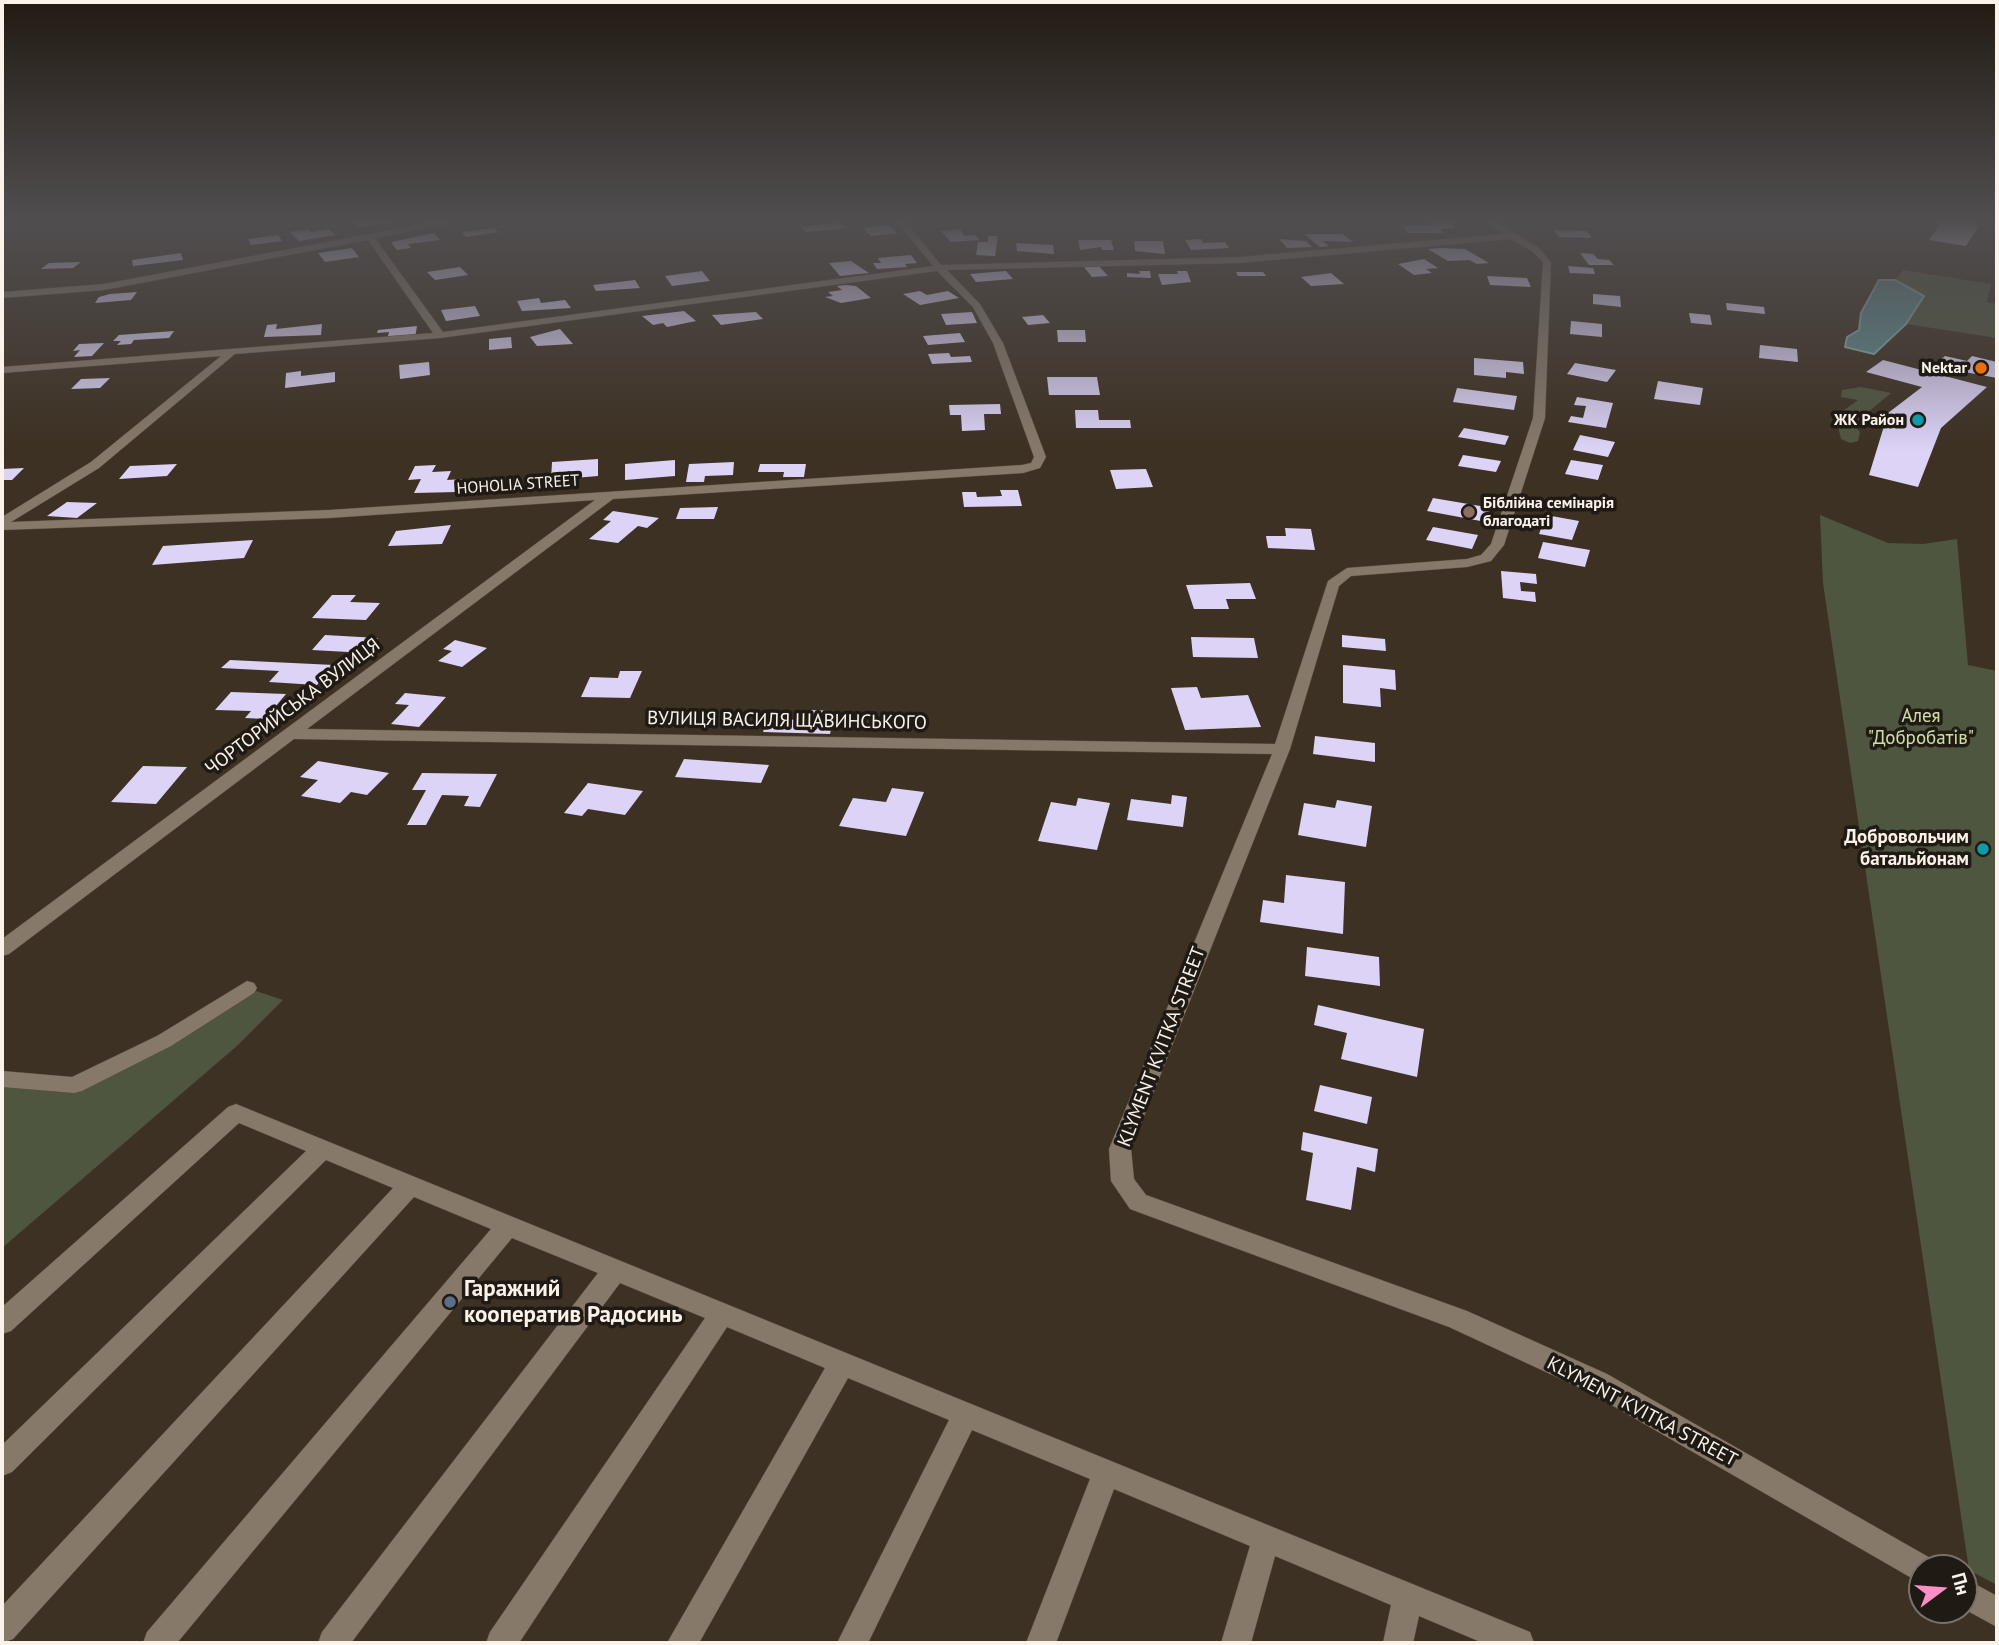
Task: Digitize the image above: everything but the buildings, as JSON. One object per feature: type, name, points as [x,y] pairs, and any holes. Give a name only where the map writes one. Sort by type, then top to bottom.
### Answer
[{"type":"street","points":[[413,297],[440,335]]},
{"type":"street","points":[[2,370],[440,335],[725,297]]},
{"type":"street","name":"HOHOLIA STREET","points":[[2,524],[307,515],[1023,469],[1036,465],[1040,457],[998,343],[977,306],[968,297]]},
{"type":"street","name":"KLYMENT KVITKA STREET","points":[[1545,297],[1539,418],[1497,545],[1486,558],[1467,563],[1347,572],[1333,584],[1282,749],[1119,1149],[1123,1181],[1138,1202],[1458,1319],[1598,1383],[1908,1561]]},
{"type":"street","points":[[2,524],[96,464],[232,352]]},
{"type":"street","name":"ЧОРТОРИЙСЬКА ВУЛИЦЯ","points":[[2,949],[608,497]]},
{"type":"street","name":"ВУЛИЦЯ ВАСИЛЯ ЩАВИНСЬКОГО","points":[[292,734],[1282,749]]},
{"type":"street","points":[[2,1079],[74,1085],[164,1041],[247,988]]},
{"type":"street","points":[[2,1323],[236,1114],[1519,1643]]},
{"type":"street","points":[[2,1463],[323,1149]]},
{"type":"street","points":[[2,1628],[410,1185]]},
{"type":"street","points":[[158,1643],[508,1226]]},
{"type":"street","points":[[333,1643],[615,1270]]},
{"type":"street","points":[[502,1643],[722,1314]]},
{"type":"street","points":[[682,1643],[842,1364]]},
{"type":"street","points":[[852,1643],[965,1415]]},
{"type":"street","points":[[1041,1643],[1106,1473]]},
{"type":"street","points":[[1236,1643],[1266,1539]]},
{"type":"street","points":[[1398,1643],[1408,1597]]},
{"type":"street","points":[[1978,1601],[1997,1612]]},
{"type":"green space","points":[[1924,297],[1988,297],[1987,302],[1997,304],[1997,338],[1906,324]]},
{"type":"green space","points":[[1861,387],[1891,393],[1854,424],[1860,432],[1858,441],[1850,443],[1841,439],[1837,422],[1839,414],[1858,400],[1841,397],[1842,390]]},
{"type":"green space","name":"Алея \"Добробатів\"","points":[[1820,515],[1888,543],[1923,544],[1957,539],[1968,665],[1997,671],[1997,1585],[1978,1575],[1978,1554],[1967,1554],[1823,583]]},
{"type":"green space","points":[[247,988],[283,1000],[238,1045],[2,1248],[2,1079],[74,1085]]},
{"type":"water","points":[[1870,297],[1924,297],[1906,324],[1874,354],[1845,347],[1847,337],[1859,330],[1861,313]]},
{"type":"place","name":"Nektar","points":[[1981,368]]},
{"type":"place","name":"ЖК Район","points":[[1918,420]]},
{"type":"place","name":"Біблійна семінарія благодаті","points":[[1469,512]]},
{"type":"place","name":"Добровольчим батальйонам","points":[[1983,849]]},
{"type":"place","name":"Гаражний кооператив Радосинь","points":[[450,1302]]}]
